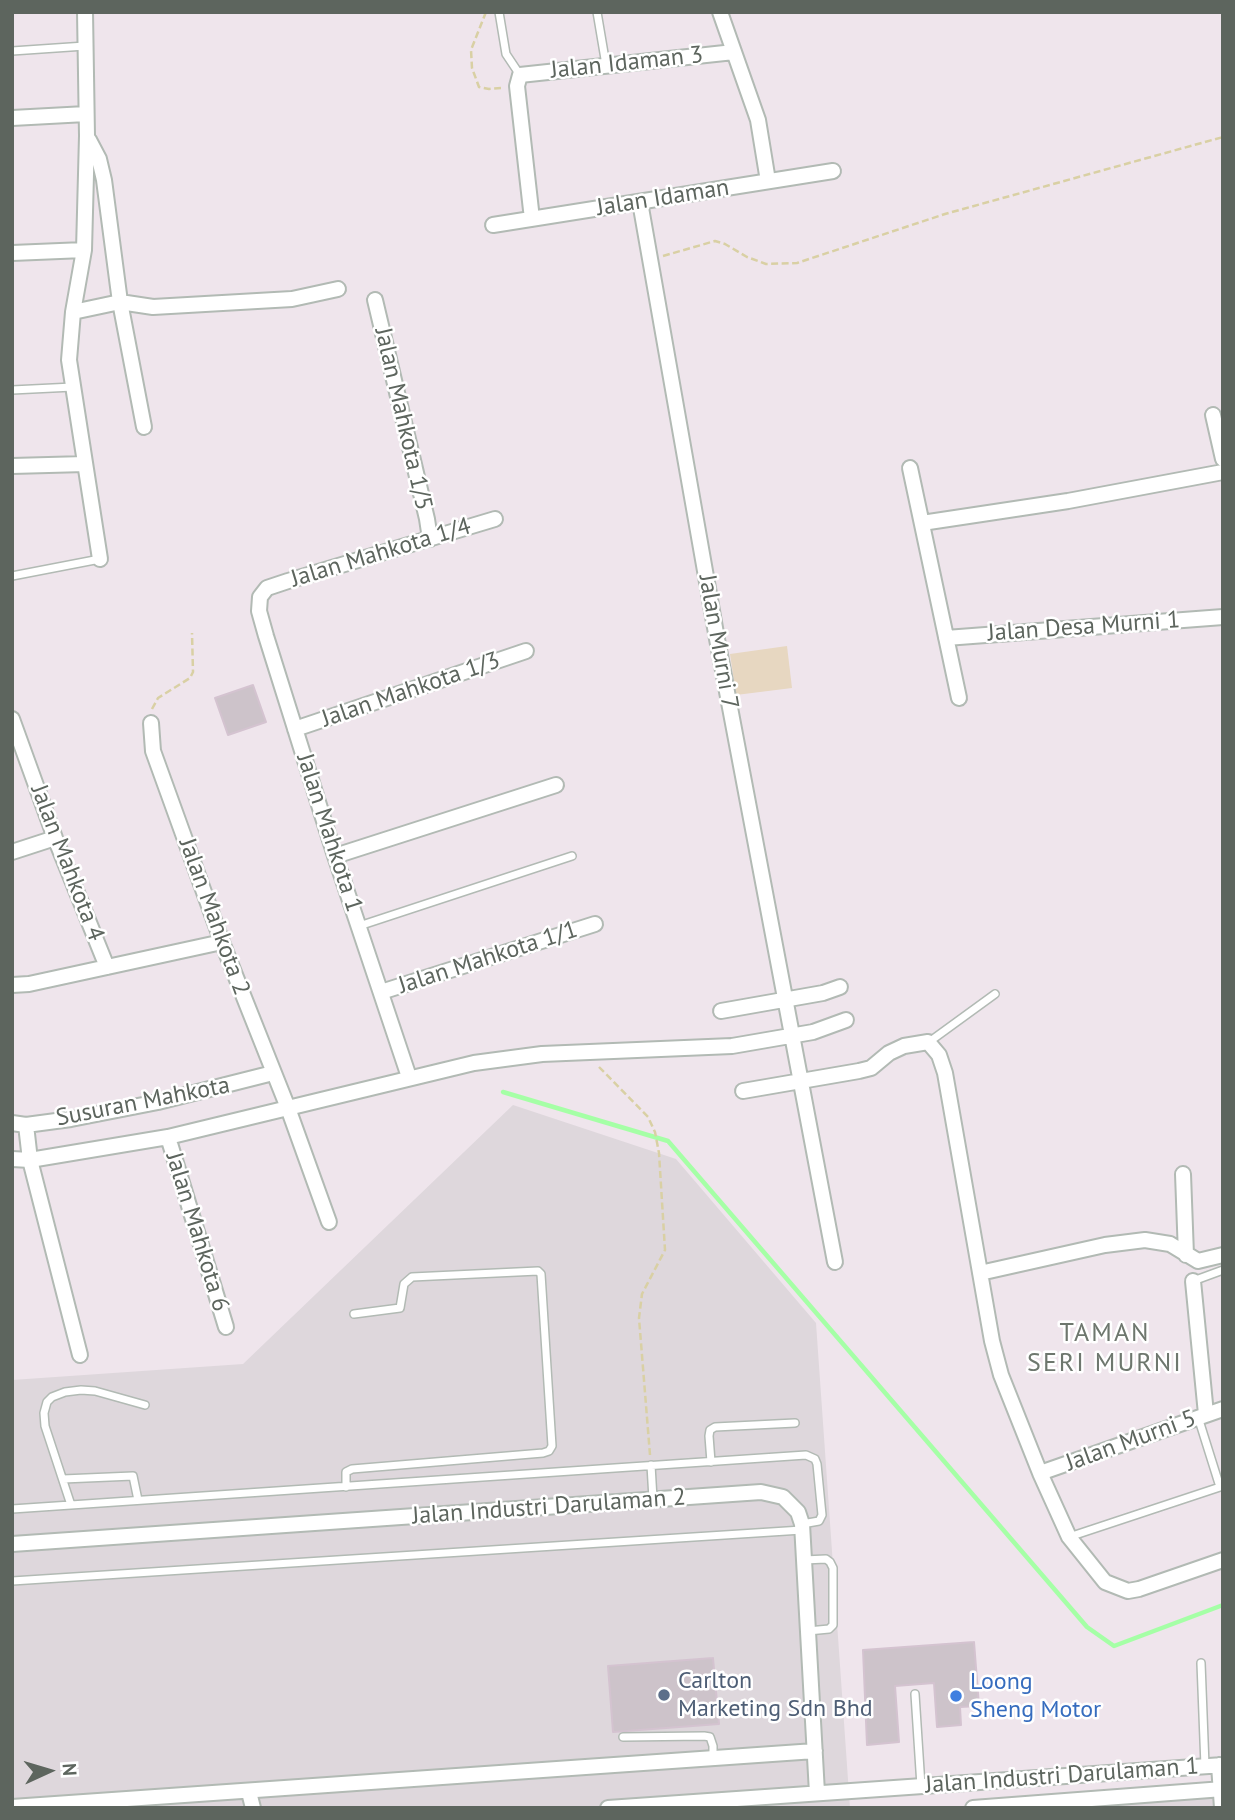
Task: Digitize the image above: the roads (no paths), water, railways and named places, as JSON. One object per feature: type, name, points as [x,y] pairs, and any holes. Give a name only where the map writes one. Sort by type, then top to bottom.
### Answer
[{"type":"street","points":[[85,12],[87,136],[84,250],[73,312],[69,360],[100,559]]},
{"type":"street","points":[[720,12],[758,120],[768,181]]},
{"type":"street","name":"Jalan Idaman 3","points":[[519,81],[606,66],[734,52]]},
{"type":"street","points":[[519,81],[532,219]]},
{"type":"street","points":[[12,118],[86,114]]},
{"type":"street","points":[[87,136],[99,159],[104,180],[120,302],[144,427]]},
{"type":"street","name":"Jalan Idaman","points":[[494,225],[832,171]]},
{"type":"street","name":"Jalan Murni 7","points":[[640,202],[717,639],[835,1262]]},
{"type":"street","points":[[12,253],[84,250]]},
{"type":"street","points":[[73,312],[120,302],[153,307],[292,299],[338,289]]},
{"type":"street","name":"Jalan Mahkota 1/5","points":[[376,300],[427,519],[429,538]]},
{"type":"street","points":[[1213,415],[1223,460]]},
{"type":"street","points":[[12,467],[85,464]]},
{"type":"street","points":[[910,468],[959,698]]},
{"type":"street","points":[[922,523],[1068,501],[1223,472]]},
{"type":"street","name":"Jalan Mahkota 1/4","points":[[267,588],[495,519]]},
{"type":"street","name":"Jalan Mahkota 1","points":[[267,588],[260,597],[259,611],[335,856],[409,1077]]},
{"type":"street","name":"Jalan Desa Murni 1","points":[[946,638],[1223,617]]},
{"type":"street","name":"Jalan Mahkota 1/3","points":[[295,729],[526,651]]},
{"type":"street","name":"Jalan Mahkota 4","points":[[12,719],[55,838],[107,967]]},
{"type":"street","name":"Jalan Mahkota 2","points":[[151,723],[153,751],[222,942],[288,1108],[329,1222]]},
{"type":"street","points":[[335,856],[556,785]]},
{"type":"street","points":[[12,852],[55,838]]},
{"type":"street","name":"Jalan Mahkota 1/1","points":[[381,992],[595,923]]},
{"type":"street","points":[[12,985],[29,984],[222,942]]},
{"type":"street","points":[[721,1011],[823,993],[840,986]]},
{"type":"street","points":[[12,1159],[30,1160],[168,1137],[474,1063],[542,1055],[732,1046],[793,1037],[846,1020]]},
{"type":"street","points":[[743,1091],[871,1068],[897,1050],[928,1042],[939,1055],[945,1073],[992,1341],[1001,1375],[1069,1537],[1105,1582],[1128,1591],[1223,1560]]},
{"type":"street","name":"Susuran Mahkota","points":[[19,1124],[71,1119],[158,1102],[273,1073]]},
{"type":"street","points":[[19,1124],[80,1355]]},
{"type":"street","name":"Jalan Mahkota 6","points":[[168,1137],[226,1327]]},
{"type":"street","points":[[1183,1174],[1186,1255]]},
{"type":"street","points":[[980,1273],[1105,1245],[1145,1240],[1170,1244],[1198,1261],[1223,1255]]},
{"type":"street","points":[[1194,1281],[1202,1415]]},
{"type":"street","name":"Jalan Murni 5","points":[[1040,1473],[1223,1409]]},
{"type":"street","name":"Jalan Industri Darulaman 2","points":[[12,1544],[761,1492],[783,1497],[798,1512],[803,1527]]},
{"type":"street","points":[[803,1527],[817,1793]]},
{"type":"street","points":[[12,1807],[815,1751]]},
{"type":"street","points":[[1216,1766],[1222,1789],[1222,1808]]},
{"type":"street","name":"Jalan Industri Darulaman 1","points":[[608,1808],[1216,1766]]},
{"type":"street","name":"Jalan Industri Darulaman 1","points":[[973,1808],[1104,1803],[1222,1789]]},
{"type":"street","points":[[249,1792],[253,1808]]},
{"type":"lane","points":[[499,12],[506,54],[519,81]]},
{"type":"lane","points":[[597,12],[606,66]]},
{"type":"lane","points":[[12,51],[85,46]]},
{"type":"lane","points":[[12,390],[73,387]]},
{"type":"lane","points":[[12,576],[100,559]]},
{"type":"lane","points":[[359,926],[572,856]]},
{"type":"lane","points":[[928,1042],[995,994]]},
{"type":"lane","points":[[1194,1281],[1223,1270]]},
{"type":"lane","points":[[346,1487],[346,1472],[352,1469],[543,1453],[549,1451],[552,1446],[541,1274],[538,1271],[412,1277],[404,1284],[400,1308],[354,1314]]},
{"type":"lane","points":[[71,1505],[45,1426],[47,1402],[65,1392],[81,1390],[96,1391],[145,1405]]},
{"type":"lane","points":[[1069,1537],[1221,1486],[1202,1415]]},
{"type":"lane","points":[[711,1462],[709,1436],[710,1430],[715,1427],[795,1423]]},
{"type":"lane","points":[[12,1509],[806,1455],[815,1459],[822,1516],[819,1521],[803,1527],[12,1581]]},
{"type":"lane","points":[[651,1465],[653,1500]]},
{"type":"lane","points":[[63,1479],[133,1476],[138,1500]]},
{"type":"lane","points":[[804,1560],[826,1559],[833,1568],[833,1625],[829,1629],[808,1631]]},
{"type":"lane","points":[[1200,1663],[1216,1766]]},
{"type":"lane","points":[[915,1694],[921,1786]]},
{"type":"lane","points":[[623,1738],[710,1737],[713,1758]]},
{"type":"waterway","points":[[503,1092],[668,1141],[1087,1627],[1114,1646],[1223,1605]]},
{"type":"place","name":"Carlton Marketing Sdn Bhd","points":[[664,1695]]},
{"type":"place","name":"Loong Sheng Motor","points":[[956,1696]]},
{"type":"district","name":"TAMAN SERI MURNI","points":[[1105,1349]]}]
